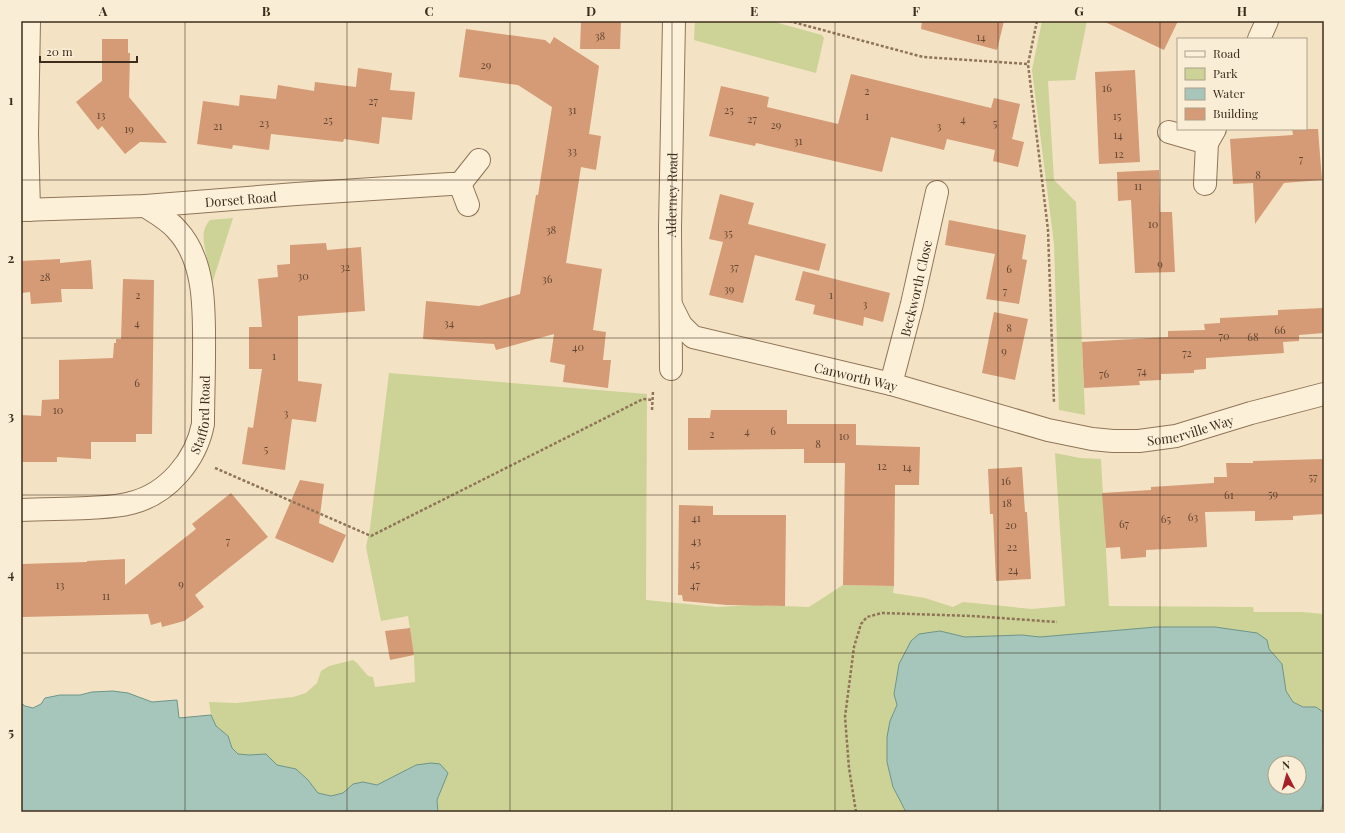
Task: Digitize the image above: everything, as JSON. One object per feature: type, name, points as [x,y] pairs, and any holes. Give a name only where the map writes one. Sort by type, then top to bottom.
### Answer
[{"type":"street","points":[[25,210],[29,21]]},
{"type":"street","name":"Alderney Road","points":[[670,369],[670,228],[674,21]]},
{"type":"street","points":[[1260,38],[1268,21]]},
{"type":"street","points":[[1169,132],[1211,136],[1205,184]]},
{"type":"street","points":[[468,205],[460,184],[479,160]]},
{"type":"street","name":"Dorset Road","points":[[25,210],[145,206],[281,195],[460,184]]},
{"type":"street","name":"Beckworth Close","points":[[892,384],[912,304],[937,192]]},
{"type":"street","name":"Stafford Road","points":[[21,510],[115,506],[143,499],[173,479],[191,457],[200,436],[203,424],[204,320],[202,287],[196,263],[187,242],[177,229],[145,206]]},
{"type":"street","name":"Canworth Way","points":[[671,305],[680,325],[693,336],[892,384],[1054,432]]},
{"type":"street","name":"Somerville Way","points":[[1054,432],[1113,441],[1139,441],[1176,436],[1324,394]]},
{"type":"path","points":[[789,21],[923,57],[1028,64]]},
{"type":"path","points":[[1037,21],[1028,64],[1048,230],[1054,432]]},
{"type":"path","points":[[191,457],[371,536],[643,399],[652,400]]},
{"type":"path","points":[[856,812],[849,768],[845,717],[854,647],[861,624],[867,617],[882,613],[972,616],[1057,622]]},
{"type":"green space","points":[[695,21],[771,21],[822,35],[824,38],[816,73],[694,40]]},
{"type":"green space","points":[[1042,21],[1087,21],[1075,80],[1048,81],[1054,180],[1076,202],[1085,415],[1059,410],[1054,244],[1032,70]]},
{"type":"green space","points":[[233,218],[211,287],[204,244],[205,229],[210,220]]},
{"type":"green space","points":[[389,373],[647,394],[646,600],[717,607],[756,605],[809,607],[843,585],[894,586],[893,593],[925,598],[953,607],[963,602],[1032,609],[1065,606],[1055,453],[1080,458],[1101,459],[1109,606],[1253,607],[1254,612],[1302,612],[1324,614],[1324,730],[1323,712],[1316,707],[1303,707],[1293,702],[1286,691],[1282,664],[1269,649],[1267,640],[1215,627],[1156,627],[1040,637],[1022,635],[965,637],[940,631],[899,664],[894,694],[897,705],[890,721],[887,762],[893,787],[906,812],[438,812],[437,801],[441,789],[416,765],[377,785],[363,782],[353,784],[343,793],[331,797],[318,793],[308,780],[296,769],[277,765],[266,754],[238,754],[232,748],[228,736],[216,726],[211,715],[209,702],[236,703],[293,697],[306,693],[317,683],[321,671],[329,666],[353,660],[368,676],[373,677],[375,687],[415,682],[414,655],[408,616],[381,621],[366,547],[370,528]]},
{"type":"water","points":[[1156,627],[1215,627],[1257,633],[1267,640],[1269,649],[1282,664],[1286,691],[1293,702],[1303,707],[1316,707],[1323,712],[1324,802],[1320,812],[906,812],[893,787],[887,762],[887,737],[890,721],[897,705],[894,694],[899,664],[911,641],[919,634],[940,631],[965,637],[1022,635],[1040,637]]},
{"type":"water","points":[[113,691],[128,693],[152,702],[177,700],[179,718],[211,715],[216,726],[228,736],[232,748],[238,754],[266,754],[277,765],[296,769],[308,780],[318,793],[331,796],[343,793],[353,784],[363,782],[377,785],[416,765],[431,763],[440,764],[448,773],[437,800],[438,812],[21,812],[21,703],[25,706],[33,708],[41,704],[45,698],[60,695],[80,695],[92,692]]},
{"type":"building","points":[[581,21],[621,21],[620,49],[580,49]]},
{"type":"building","points":[[922,21],[1004,21],[997,50],[921,29]]},
{"type":"building","points":[[1103,21],[1178,21],[1164,50]]},
{"type":"building","points":[[466,29],[545,40],[550,44],[554,37],[599,66],[589,134],[601,136],[596,170],[581,167],[566,263],[602,269],[593,330],[606,332],[603,360],[611,360],[608,388],[563,382],[565,365],[550,362],[554,334],[496,350],[494,344],[423,339],[426,301],[479,306],[520,294],[552,107],[518,85],[459,77]]},
{"type":"building","points":[[102,39],[128,39],[128,53],[130,53],[129,97],[167,143],[140,142],[125,154],[102,126],[98,130],[76,102],[102,81]]},
{"type":"building","points":[[358,68],[392,73],[390,90],[415,92],[412,120],[382,117],[379,144],[344,139],[343,142],[271,134],[269,150],[233,145],[232,149],[197,144],[203,101],[239,106],[240,95],[276,99],[278,85],[314,91],[315,82],[356,87]]},
{"type":"building","points":[[1135,70],[1140,162],[1099,164],[1095,72]]},
{"type":"building","points":[[851,74],[991,108],[994,98],[1020,104],[1012,139],[1024,142],[1018,167],[993,161],[995,150],[947,139],[944,150],[891,137],[882,172],[756,143],[755,146],[709,136],[721,86],[769,97],[767,107],[838,124]]},
{"type":"building","points":[[1318,129],[1322,180],[1284,183],[1255,224],[1253,183],[1233,184],[1230,139],[1293,135],[1292,130]]},
{"type":"building","points":[[1159,170],[1160,212],[1172,212],[1175,272],[1135,273],[1131,200],[1118,201],[1117,172]]},
{"type":"building","points":[[720,194],[754,203],[748,224],[826,244],[819,271],[755,255],[743,303],[709,295],[723,242],[709,239]]},
{"type":"building","points":[[949,220],[1026,235],[1022,259],[1027,260],[1019,304],[986,299],[995,254],[945,245]]},
{"type":"building","points":[[326,243],[327,250],[361,247],[365,311],[298,316],[298,381],[322,384],[316,422],[292,419],[285,470],[242,464],[248,427],[253,428],[262,369],[249,369],[249,327],[262,327],[258,279],[278,277],[277,265],[290,264],[290,245]]},
{"type":"building","points":[[60,259],[60,263],[91,260],[93,289],[61,289],[62,302],[31,304],[30,292],[21,293],[21,261]]},
{"type":"building","points":[[803,271],[890,293],[883,322],[864,317],[863,326],[813,314],[815,305],[795,300]]},
{"type":"building","points":[[123,279],[154,280],[152,434],[136,434],[136,442],[91,442],[91,459],[57,457],[57,462],[21,462],[21,415],[41,416],[42,400],[59,399],[59,360],[113,358],[114,343],[116,343],[116,339],[121,339]]},
{"type":"building","points":[[1323,308],[1324,333],[1299,335],[1299,341],[1283,342],[1284,353],[1206,358],[1206,369],[1194,370],[1194,373],[1161,374],[1161,380],[1139,381],[1140,385],[1084,388],[1082,342],[1168,337],[1168,331],[1205,330],[1204,324],[1220,323],[1220,318],[1278,315],[1278,310]]},
{"type":"building","points":[[994,312],[1028,319],[1015,380],[982,373]]},
{"type":"building","points":[[711,410],[787,410],[787,424],[856,424],[856,445],[920,447],[919,485],[895,485],[894,586],[843,585],[845,463],[804,463],[804,449],[688,450],[688,418],[710,418]]},
{"type":"building","points":[[1324,459],[1324,514],[1293,516],[1293,520],[1255,521],[1255,511],[1205,512],[1207,547],[1146,550],[1146,557],[1121,559],[1120,547],[1106,548],[1102,493],[1151,490],[1151,487],[1214,483],[1214,477],[1227,477],[1226,463]]},
{"type":"building","points":[[1022,467],[1025,512],[1027,512],[1031,579],[996,581],[993,514],[990,514],[988,469]]},
{"type":"building","points":[[300,480],[324,484],[319,523],[346,535],[333,563],[275,538]]},
{"type":"building","points":[[231,493],[268,537],[195,595],[204,607],[184,621],[162,627],[161,622],[151,625],[148,614],[22,617],[22,564],[125,559],[125,585],[196,529],[192,524]]},
{"type":"building","points":[[679,505],[713,506],[713,515],[786,515],[785,606],[727,605],[683,601],[682,595],[678,595]]},
{"type":"building","points":[[410,628],[414,655],[390,660],[385,631]]}]
